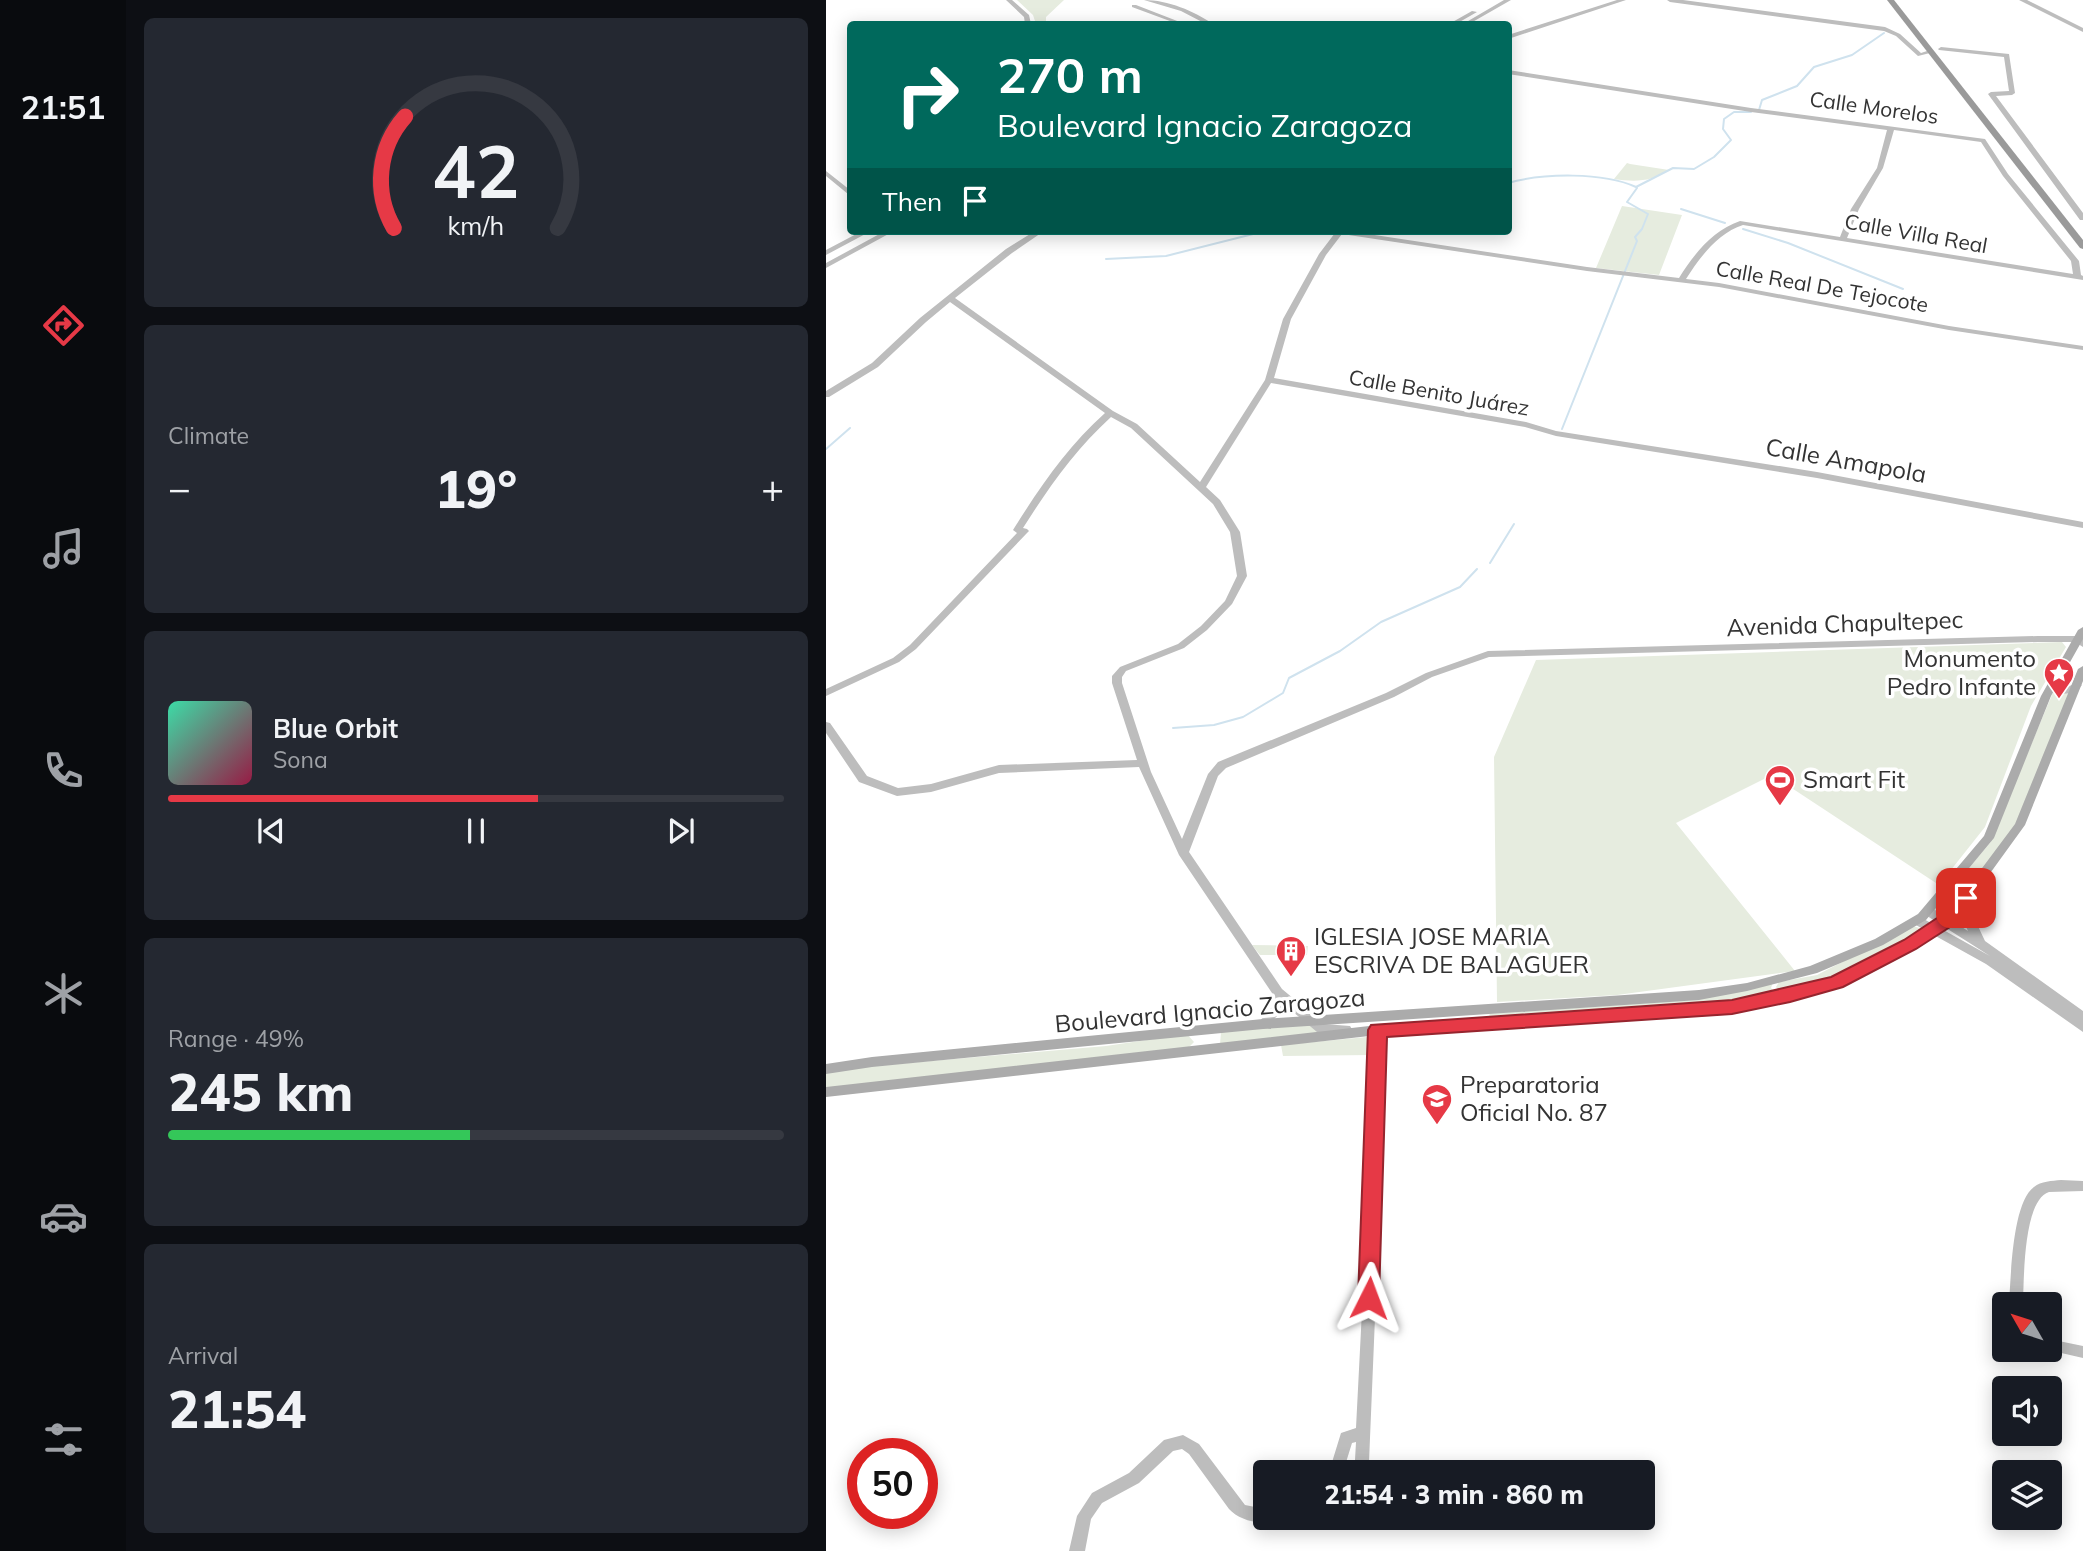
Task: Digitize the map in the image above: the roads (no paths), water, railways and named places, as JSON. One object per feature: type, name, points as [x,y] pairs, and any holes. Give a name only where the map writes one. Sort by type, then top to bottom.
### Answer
[{"type":"highway","points":[[1890,0],[2083,246]]},
{"type":"highway","points":[[1897,0],[1974,93],[2083,236]]},
{"type":"main road","name":"Boulevard Ignacio Zaragoza","points":[[826,1069],[872,1062],[1263,1024],[1699,995],[1777,980],[1838,961],[1918,921],[1982,848],[1996,826],[2041,707],[2081,638]]},
{"type":"main road","name":"Boulevard Ignacio Zaragoza","points":[[826,1092],[1378,1030],[1732,1007],[1790,995],[1850,976],[1938,927],[1966,898],[2020,825],[2083,669]]},
{"type":"street","points":[[1009,0],[1027,16],[1028,21]]},
{"type":"street","points":[[1147,0],[1183,10],[1204,21]]},
{"type":"street","points":[[1457,21],[1494,0]]},
{"type":"street","points":[[1471,21],[1508,0]]},
{"type":"street","points":[[1512,36],[1623,0]]},
{"type":"street","points":[[1670,0],[1888,30],[1923,54]]},
{"type":"street","points":[[2022,0],[2083,30]]},
{"type":"street","points":[[1134,6],[1174,21]]},
{"type":"street","points":[[1941,49],[2007,55],[2012,93],[1991,94],[2083,218]]},
{"type":"street","name":"Calle Morelos","points":[[1512,73],[1751,110],[1983,140],[2014,186],[2075,261],[2081,278]]},
{"type":"street","points":[[1843,239],[1866,190],[1880,168],[1891,128]]},
{"type":"street","points":[[826,173],[847,190]]},
{"type":"street","points":[[826,182],[847,199]]},
{"type":"street","name":"Calle Villa Real","points":[[1682,280],[1692,264],[1727,228],[1743,223],[2081,278]]},
{"type":"street","points":[[826,253],[860,235]]},
{"type":"street","points":[[826,266],[883,235]]},
{"type":"street","points":[[826,394],[875,365],[899,340],[1009,251],[1034,235]]},
{"type":"street","points":[[1200,487],[1269,380],[1287,319],[1335,235]]},
{"type":"street","name":"Calle Real De Tejocote","points":[[1356,235],[1812,300],[1948,328],[2083,348]]},
{"type":"street","points":[[951,299],[1110,413],[1133,426],[1217,502],[1235,532],[1242,576],[1229,602],[1204,628],[1181,646],[1128,665],[1117,676],[1119,691],[1160,806],[1183,852],[1278,992],[1321,1029],[1409,1024],[1422,1027]]},
{"type":"street","name":"Calle Benito Juárez","points":[[1269,380],[1602,440]]},
{"type":"street","points":[[826,693],[896,660],[913,647],[982,578],[1021,531],[1047,481],[1072,449],[1110,413]]},
{"type":"street","name":"Calle Amapola","points":[[1602,440],[1817,475],[2083,524]]},
{"type":"street","name":"Avenida Chapultepec","points":[[1183,852],[1210,782],[1222,765],[1390,695],[1429,675],[1488,654],[2081,638]]},
{"type":"street","points":[[2056,678],[2057,687],[2064,692],[2077,685]]},
{"type":"street","points":[[826,725],[863,779],[897,792],[931,788],[999,769],[1144,763]]},
{"type":"street","points":[[1966,898],[1969,920],[1980,943]]},
{"type":"street","points":[[1928,911],[1938,927],[2083,1027]]},
{"type":"street","points":[[1918,921],[1980,943],[2083,1017]]},
{"type":"street","points":[[1777,980],[1778,990],[1790,995]]},
{"type":"street","points":[[1263,1024],[1280,1006],[1278,992]]},
{"type":"street","points":[[1359,1460],[1375,1173],[1378,1030]]},
{"type":"street","points":[[1207,1031],[1207,1048]]},
{"type":"street","points":[[2017,1292],[2025,1218],[2032,1198],[2038,1191],[2083,1186]]},
{"type":"street","points":[[2062,1348],[2083,1352]]},
{"type":"street","points":[[1339,1460],[1346,1437],[1362,1433]]},
{"type":"street","points":[[1077,1551],[1084,1516],[1097,1498],[1134,1478],[1161,1450],[1176,1442],[1184,1442],[1194,1449],[1241,1511],[1253,1514]]},
{"type":"waterway","points":[[1759,110],[1762,100],[1797,86],[1814,67],[1852,55],[1884,33]]},
{"type":"waterway","points":[[1512,182],[1538,177],[1573,176],[1607,179],[1636,187],[1673,168],[1694,169],[1714,157],[1731,140],[1723,129],[1724,119],[1734,112],[1751,112]]},
{"type":"waterway","points":[[1562,429],[1637,241],[1635,237],[1642,229],[1648,214],[1627,202],[1637,188]]},
{"type":"waterway","points":[[1681,209],[1725,223]]},
{"type":"waterway","points":[[1743,229],[1788,243],[1903,289]]},
{"type":"waterway","points":[[1106,259],[1166,256],[1249,235]]},
{"type":"waterway","points":[[826,449],[850,428]]},
{"type":"waterway","points":[[1490,563],[1514,524]]},
{"type":"waterway","points":[[1173,728],[1214,725],[1243,717],[1283,693],[1289,678],[1340,651],[1381,622],[1460,587],[1477,569]]},
{"type":"place","name":"Monumento Pedro Infante","points":[[2059,700]]},
{"type":"place","name":"Smart Fit","points":[[1780,807]]},
{"type":"place","name":"IGLESIA JOSE MARIA ESCRIVA DE BALAGUER","points":[[1291,978]]},
{"type":"place","name":"Preparatoria Oficial No. 87","points":[[1437,1126]]}]
